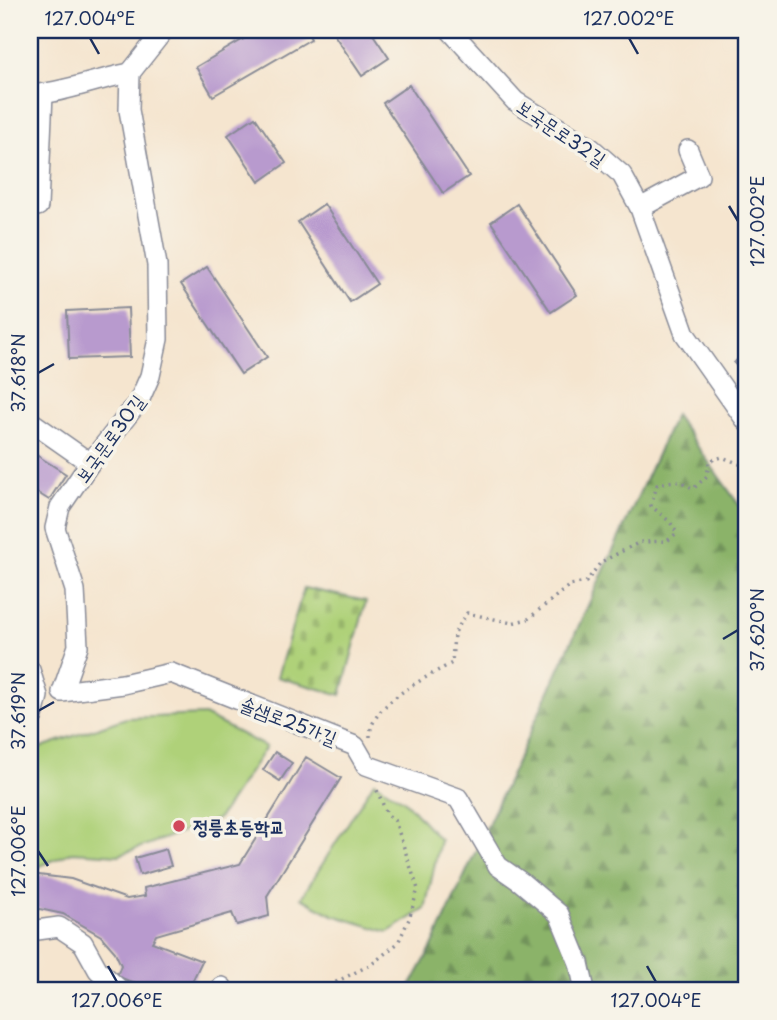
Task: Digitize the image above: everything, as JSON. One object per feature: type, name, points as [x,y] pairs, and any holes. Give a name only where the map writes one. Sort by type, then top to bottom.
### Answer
[{"type":"street","points":[[38,206],[37,94],[130,73],[164,30]]},
{"type":"street","name":"보국문로32길","points":[[450,30],[515,101],[609,161],[622,175],[640,208],[685,334],[747,422]]},
{"type":"street","name":"보국문로30길","points":[[62,692],[78,646],[75,590],[55,528],[60,507],[90,463],[139,401],[150,376],[158,339],[157,265],[129,110],[130,73]]},
{"type":"street","points":[[640,208],[699,176],[688,150]]},
{"type":"street","points":[[30,421],[90,463]]},
{"type":"street","points":[[30,670],[38,696],[31,716]]},
{"type":"street","name":"솔샘로25가길","points":[[62,692],[124,684],[171,673],[355,746],[366,765],[458,798],[498,866],[522,882],[559,914],[579,963],[585,990]]},
{"type":"street","points":[[31,716],[62,692]]},
{"type":"street","points":[[30,931],[59,927],[83,943],[98,970],[120,990]]},
{"type":"path","points":[[370,745],[369,731],[396,694],[452,663],[454,634],[467,613],[512,623],[528,619],[570,585],[586,582],[601,562],[640,542],[667,541],[677,533],[670,522],[651,506],[657,485],[673,480],[685,482],[693,489],[707,476],[709,461],[722,457],[747,467]]},
{"type":"path","points":[[324,990],[372,964],[398,943],[418,889],[395,821],[387,814],[366,765]]},
{"type":"green space","points":[[675,415],[747,516],[747,990],[408,990],[432,947]]},
{"type":"green space","points":[[304,588],[366,601],[341,695],[277,677]]},
{"type":"green space","points":[[204,715],[266,747],[218,819],[119,855],[72,852],[38,867],[30,867],[30,751],[126,718]]},
{"type":"green space","points":[[374,782],[405,801],[440,840],[425,909],[388,932],[333,915],[301,898]]},
{"type":"building","points":[[259,30],[306,30],[311,39],[213,96],[196,67]]},
{"type":"building","points":[[331,30],[370,30],[389,58],[362,76]]},
{"type":"building","points":[[409,85],[469,176],[443,193],[383,103]]},
{"type":"building","points":[[255,117],[286,163],[259,182],[228,135]]},
{"type":"building","points":[[324,204],[377,284],[350,302],[298,222]]},
{"type":"building","points":[[517,204],[577,295],[551,312],[491,222]]},
{"type":"building","points":[[207,267],[267,357],[241,374],[181,284]]},
{"type":"building","points":[[128,308],[130,357],[69,359],[67,311]]},
{"type":"building","points":[[747,350],[747,377],[734,363]]},
{"type":"building","points":[[30,451],[66,474],[49,500],[30,488]]},
{"type":"building","points":[[275,752],[292,763],[280,781],[263,770]]},
{"type":"building","points":[[306,757],[341,778],[267,896],[269,916],[237,925],[232,913],[156,935],[152,942],[202,961],[188,990],[151,990],[117,976],[121,965],[115,952],[101,936],[63,914],[30,907],[30,874],[71,879],[127,899],[145,896],[144,888],[240,864]]},
{"type":"building","points":[[166,849],[171,866],[140,875],[135,858]]},
{"type":"place","name":"정릉초등학교","points":[[179,826]]}]
